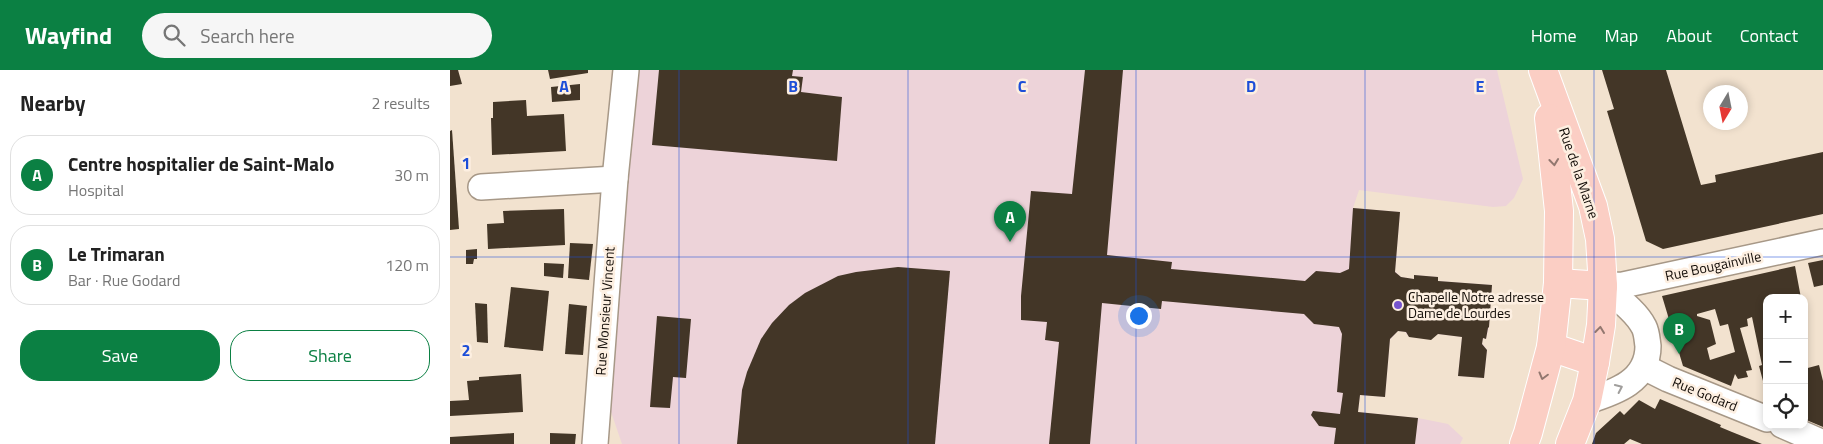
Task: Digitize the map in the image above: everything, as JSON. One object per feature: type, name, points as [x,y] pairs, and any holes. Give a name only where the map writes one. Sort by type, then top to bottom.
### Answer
[{"type":"main road","name":"Rue de la Marne","points":[[1524,444],[1551,348],[1558,283],[1559,211],[1544,75]]},
{"type":"main road","name":"Rue de la Marne","points":[[1544,75],[1592,206],[1600,239],[1603,286],[1601,325],[1587,401],[1570,444]]},
{"type":"main road","points":[[1558,283],[1603,286]]},
{"type":"main road","points":[[1551,348],[1595,362]]},
{"type":"street","name":"Rue Monsieur Vincent","points":[[595,444],[615,179],[626,70]]},
{"type":"street","points":[[481,187],[615,179]]},
{"type":"street","name":"Rue Bougainville","points":[[1603,286],[1623,285],[1823,242]]},
{"type":"street","points":[[1587,401],[1626,385],[1638,376],[1648,357],[1648,341],[1644,328],[1636,316],[1603,286]]},
{"type":"street","name":"Rue Godard","points":[[1644,367],[1668,379],[1763,417]]},
{"type":"street","points":[[1791,429],[1823,444]]},
{"type":"shaded area","points":[[638,70],[1497,70],[1523,179],[1514,198],[1506,206],[1493,207],[1359,190],[1353,208],[1400,212],[1395,271],[1401,277],[1414,279],[1414,275],[1438,277],[1438,281],[1492,285],[1489,327],[1486,339],[1483,338],[1482,343],[1487,350],[1484,378],[1458,376],[1462,337],[1438,334],[1409,337],[1405,332],[1398,331],[1390,340],[1385,397],[1360,395],[1358,412],[1418,418],[1448,424],[1463,438],[1460,444],[622,444],[608,403]]},
{"type":"building","points":[[450,70],[458,70],[462,84],[450,86]]},
{"type":"building","points":[[548,70],[588,70],[588,73],[550,79]]},
{"type":"building","points":[[659,70],[793,70],[792,76],[803,77],[801,92],[842,97],[837,161],[652,145]]},
{"type":"building","points":[[1085,70],[1123,70],[1107,255],[1172,262],[1171,269],[1305,281],[1316,271],[1340,273],[1349,269],[1353,208],[1400,212],[1395,272],[1401,277],[1414,279],[1414,275],[1438,277],[1438,281],[1492,285],[1489,327],[1486,339],[1483,338],[1482,344],[1487,350],[1484,378],[1458,376],[1462,337],[1438,334],[1431,340],[1409,337],[1406,332],[1398,331],[1390,339],[1385,397],[1360,395],[1358,412],[1418,418],[1415,444],[1334,444],[1336,428],[1319,426],[1311,415],[1313,411],[1340,414],[1343,393],[1337,392],[1342,334],[1339,327],[1314,324],[1304,314],[1162,301],[1161,309],[1102,303],[1090,444],[1049,444],[1059,342],[1045,340],[1047,322],[1021,320],[1021,296],[1031,191],[1072,194]]},
{"type":"building","points":[[1602,70],[1666,70],[1701,185],[1716,182],[1715,175],[1823,152],[1823,214],[1663,249],[1646,241],[1607,111],[1614,109]]},
{"type":"building","points":[[580,84],[580,100],[552,102],[551,87]]},
{"type":"building","points":[[526,100],[527,116],[564,114],[566,151],[492,155],[491,118],[493,118],[493,102]]},
{"type":"building","points":[[452,130],[459,229],[450,230],[450,131]]},
{"type":"building","points":[[564,209],[565,245],[488,249],[487,224],[504,223],[503,211]]},
{"type":"building","points":[[570,243],[593,244],[589,280],[568,278]]},
{"type":"building","points":[[477,249],[477,259],[474,259],[473,264],[466,264],[466,250]]},
{"type":"building","points":[[1823,260],[1823,285],[1814,287],[1808,263]]},
{"type":"building","points":[[544,263],[564,264],[563,278],[544,276]]},
{"type":"building","points":[[1795,266],[1800,294],[1763,294],[1763,381],[1759,366],[1762,365],[1752,317],[1747,319],[1748,326],[1740,328],[1752,370],[1746,371],[1748,377],[1738,379],[1735,374],[1731,386],[1683,366],[1662,296]],"holes":[[[1715,309],[1720,326],[1728,324],[1735,352],[1710,360],[1707,348],[1716,344],[1710,320],[1697,316],[1697,314]]]},
{"type":"building","points":[[898,267],[950,271],[935,444],[737,444],[742,390],[747,372],[761,339],[772,323],[789,305],[805,293],[838,276]]},
{"type":"building","points":[[511,287],[549,291],[543,351],[504,347]]},
{"type":"building","points":[[475,303],[487,304],[488,343],[477,342]]},
{"type":"building","points":[[569,304],[587,306],[583,355],[565,354]]},
{"type":"building","points":[[657,316],[691,319],[686,378],[673,377],[670,408],[650,407]]},
{"type":"building","points":[[1819,365],[1823,381],[1823,427],[1808,421],[1808,368]]},
{"type":"building","points":[[521,374],[523,412],[450,416],[450,401],[469,400],[467,381],[479,380],[479,377]]},
{"type":"building","points":[[1660,399],[1762,444],[1642,444],[1630,439],[1624,444],[1592,444],[1596,433],[1620,411],[1624,415],[1639,400],[1655,409]]},
{"type":"building","points":[[514,433],[514,444],[450,444],[450,437]]},
{"type":"building","points":[[550,433],[576,434],[575,444],[550,444]]},
{"type":"place","name":"Centre hospitalier de Saint-Malo","points":[[1010,242]]},
{"type":"place","name":"Chapelle Notre adresse Dame de Lourdes","points":[[1398,305]]},
{"type":"place","name":"Le Trimaran","points":[[1679,354]]}]
